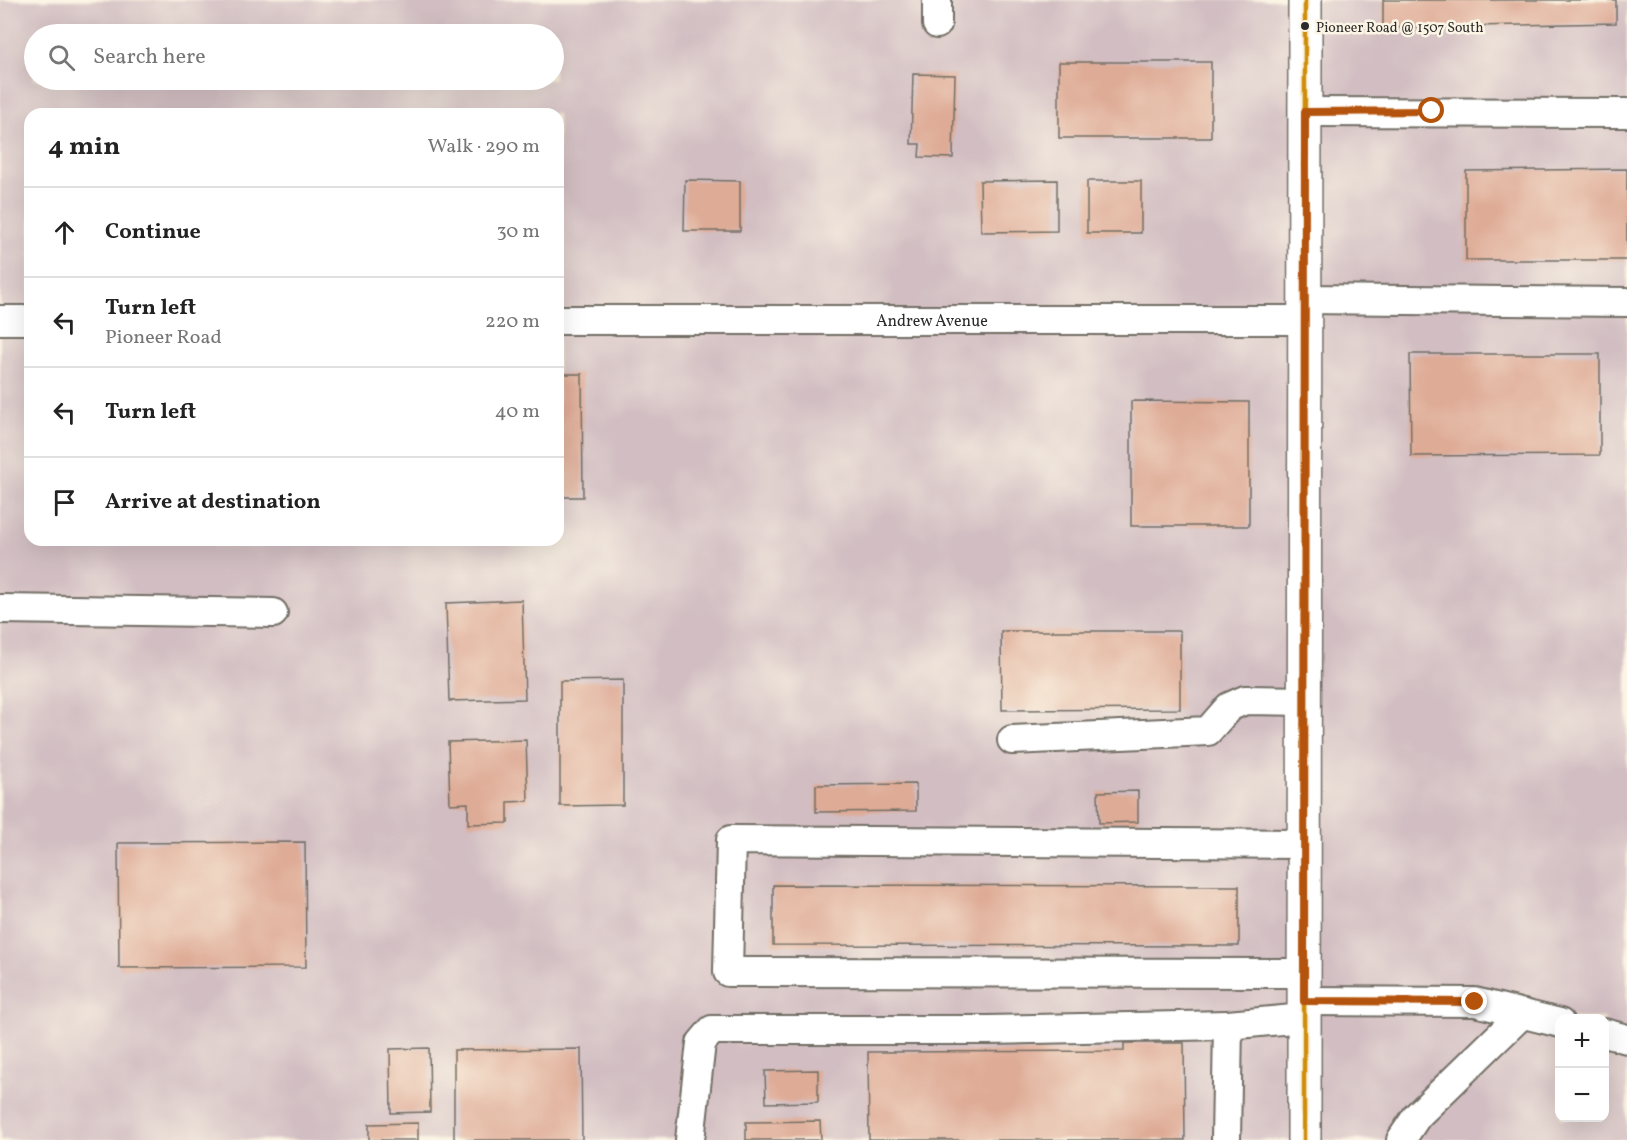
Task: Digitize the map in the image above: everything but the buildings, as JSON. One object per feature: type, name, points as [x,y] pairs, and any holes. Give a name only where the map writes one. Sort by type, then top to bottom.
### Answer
[{"type":"main road","points":[[1304,1140],[1305,0]]},
{"type":"street","points":[[1305,112],[1627,113]]},
{"type":"street","name":"Andrew Avenue","points":[[564,320],[1627,302]]},
{"type":"street","points":[[0,320],[24,320]]},
{"type":"street","points":[[0,609],[273,613]]},
{"type":"street","points":[[1012,740],[1208,731],[1229,707],[1245,700],[1304,701]]},
{"type":"street","points":[[1304,844],[732,840],[728,972],[1304,997],[1475,1002],[1555,1022]]},
{"type":"street","points":[[690,1140],[701,1042],[712,1030],[1022,1030],[1228,1025],[1304,997]]},
{"type":"street","points":[[1401,1140],[1417,1116],[1522,1014]]},
{"type":"street","points":[[1226,1140],[1228,1025]]},
{"type":"street","points":[[1609,1035],[1627,1039]]},
{"type":"shaded area","points":[[0,0],[1627,0],[1627,1140],[0,1140]]},
{"type":"transit line","points":[[1304,1140],[1305,0]]},
{"type":"place","name":"Pioneer Road @ 1507 South","points":[[1305,26]]},
{"type":"route","points":[[1432,111],[1305,112],[1304,1001],[1475,1002]]}]
